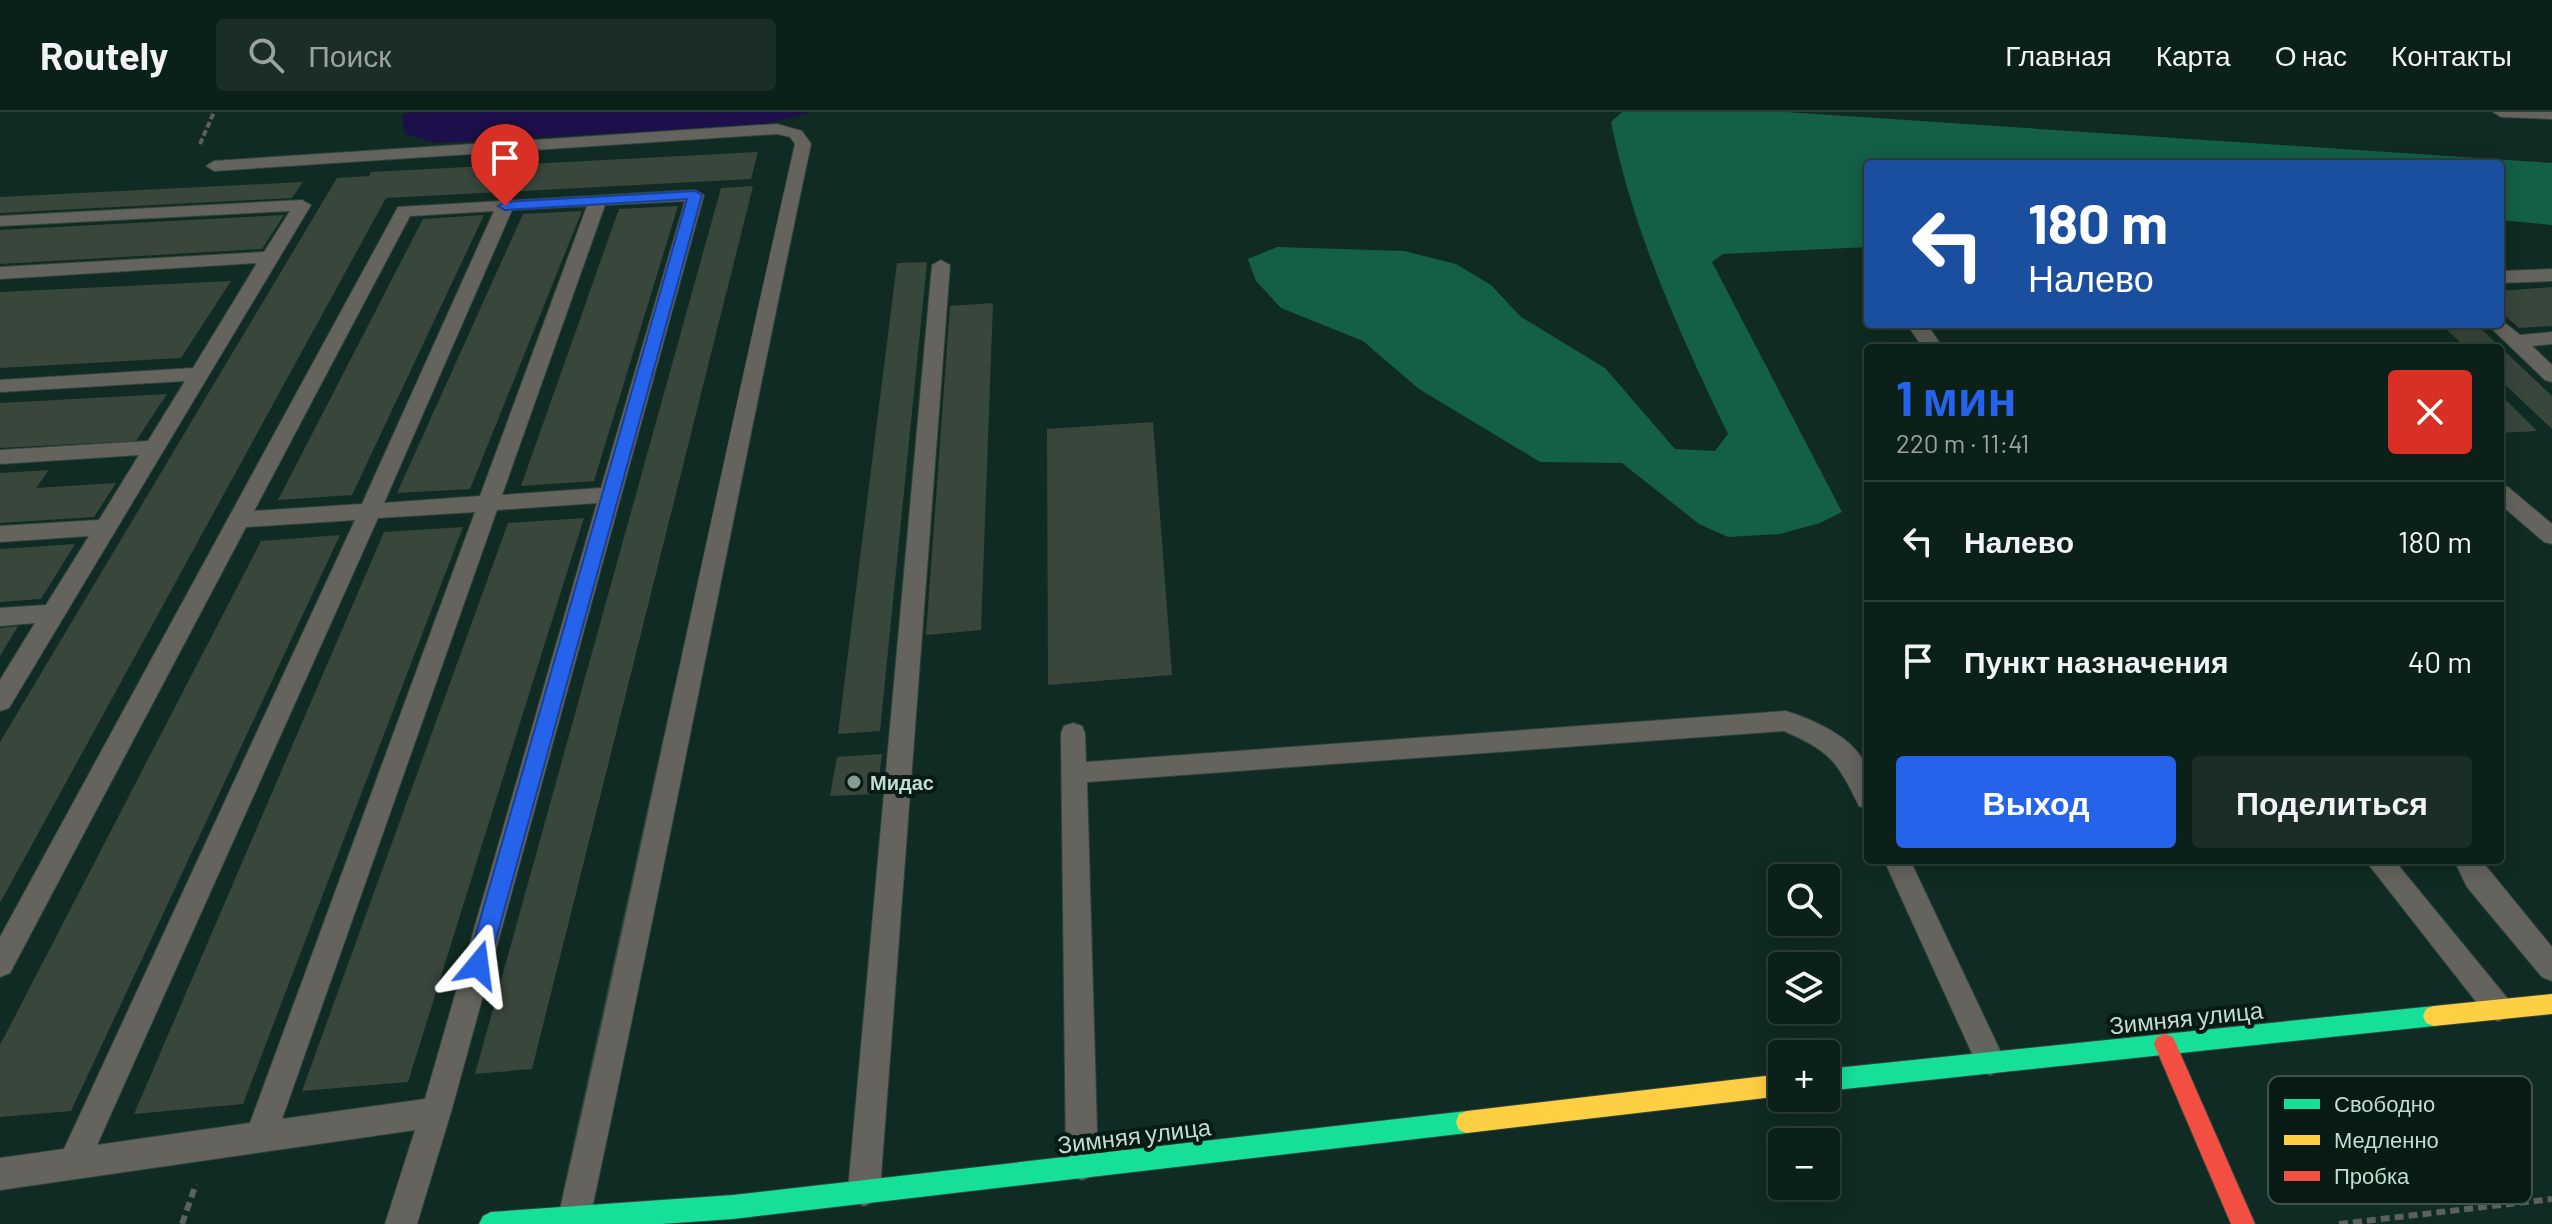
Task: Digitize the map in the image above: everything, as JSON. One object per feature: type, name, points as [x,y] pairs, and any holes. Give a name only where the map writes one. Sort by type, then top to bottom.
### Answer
[{"type":"street","name":"Зимняя улица","points":[[1840,1078],[2552,1004]]},
{"type":"street","points":[[2165,1044],[2243,1224]]},
{"type":"street","name":"Зимняя улица","points":[[491,1224],[733,1207],[1768,1087]]},
{"type":"lane","points":[[2501,112],[2552,114]]},
{"type":"lane","points":[[214,166],[777,129],[796,134],[803,144],[727,487],[622,1003],[574,1218]]},
{"type":"lane","points":[[0,964],[404,211],[695,195],[436,1112],[401,1224]]},
{"type":"lane","points":[[260,1137],[598,200]]},
{"type":"lane","points":[[0,221],[302,205],[0,701]]},
{"type":"lane","points":[[73,1164],[505,206]]},
{"type":"lane","points":[[0,273],[270,257]]},
{"type":"lane","points":[[864,1190],[941,265]]},
{"type":"lane","points":[[2504,277],[2552,275]]},
{"type":"lane","points":[[2502,328],[2552,376]]},
{"type":"lane","points":[[2516,341],[2552,338]]},
{"type":"lane","points":[[0,386],[199,374]]},
{"type":"lane","points":[[0,457],[155,447]]},
{"type":"lane","points":[[239,520],[611,495]]},
{"type":"lane","points":[[2504,495],[2552,536]]},
{"type":"lane","points":[[0,534],[106,527]]},
{"type":"lane","points":[[0,617],[54,613]]},
{"type":"lane","points":[[1074,773],[1786,721],[1817,735],[1850,760],[1864,790]]},
{"type":"lane","points":[[1073,733],[1082,1165]]},
{"type":"lane","points":[[1899,864],[1990,1061]]},
{"type":"lane","points":[[2381,864],[2498,1008]]},
{"type":"lane","points":[[2469,864],[2477,879],[2552,968]]},
{"type":"lane","points":[[0,1174],[436,1112]]},
{"type":"path","points":[[2532,1201],[2552,1199]]},
{"type":"path","points":[[2339,1224],[2509,1204]]},
{"type":"green space","points":[[1622,112],[1786,112],[2552,163],[2552,225],[2504,220],[2504,160],[1864,160],[1864,247],[1723,254],[1712,262],[1842,512],[1820,523],[1780,534],[1728,537],[1699,524],[1622,463],[1540,462],[1419,389],[1363,341],[1281,308],[1256,281],[1248,259],[1277,247],[1404,251],[1456,264],[1491,285],[1521,317],[1605,368],[1675,449],[1715,451],[1728,434],[1645,243],[1620,163],[1611,122]]},
{"type":"shaded area","points":[[410,112],[813,112],[763,125],[435,143],[405,134],[402,115]]},
{"type":"building","points":[[758,152],[751,179],[386,198],[0,903],[0,742],[337,178],[369,176],[371,172]]},
{"type":"building","points":[[303,182],[292,198],[0,213],[0,197]]},
{"type":"building","points":[[753,186],[532,1069],[475,1074],[721,188]]},
{"type":"building","points":[[678,206],[594,481],[521,486],[619,209]]},
{"type":"building","points":[[582,211],[470,489],[397,493],[523,214]]},
{"type":"building","points":[[284,215],[262,249],[0,264],[0,230]]},
{"type":"building","points":[[484,215],[352,495],[278,500],[423,219]]},
{"type":"building","points":[[927,262],[880,731],[838,734],[897,263]]},
{"type":"building","points":[[231,281],[181,358],[0,368],[0,292]]},
{"type":"building","points":[[2552,287],[2552,326],[2519,328],[2504,315],[2504,291]]},
{"type":"building","points":[[993,303],[981,630],[926,635],[950,306]]},
{"type":"building","points":[[2445,328],[2480,328],[2497,344],[2462,344]]},
{"type":"building","points":[[2504,351],[2552,396],[2552,429],[2504,384]]},
{"type":"building","points":[[167,394],[136,441],[0,448],[0,403]]},
{"type":"building","points":[[2504,398],[2537,431],[2504,433]]},
{"type":"building","points":[[1153,422],[1172,675],[1048,685],[1047,429]]},
{"type":"building","points":[[49,470],[36,488],[116,483],[94,517],[0,523],[0,473]]},
{"type":"building","points":[[584,518],[408,1082],[302,1091],[508,523]]},
{"type":"building","points":[[463,527],[243,1104],[134,1114],[384,532]]},
{"type":"building","points":[[340,535],[71,1111],[0,1117],[0,1045],[261,541]]},
{"type":"building","points":[[75,544],[41,599],[0,602],[0,549]]},
{"type":"building","points":[[18,626],[0,656],[0,628]]},
{"type":"building","points":[[882,754],[877,794],[830,796],[837,757]]},
{"type":"traffic: fast","points":[[1840,1079],[2434,1016]]},
{"type":"traffic: fast","points":[[491,1224],[733,1207],[1467,1122]]},
{"type":"traffic: slow","points":[[2434,1016],[2552,1004]]},
{"type":"traffic: slow","points":[[1467,1122],[1768,1087]]},
{"type":"traffic: jam","points":[[2165,1044],[2243,1224]]},
{"type":"place","name":"Мидас","points":[[854,782]]},
{"type":"route","points":[[478,965],[695,195],[505,206]]}]
